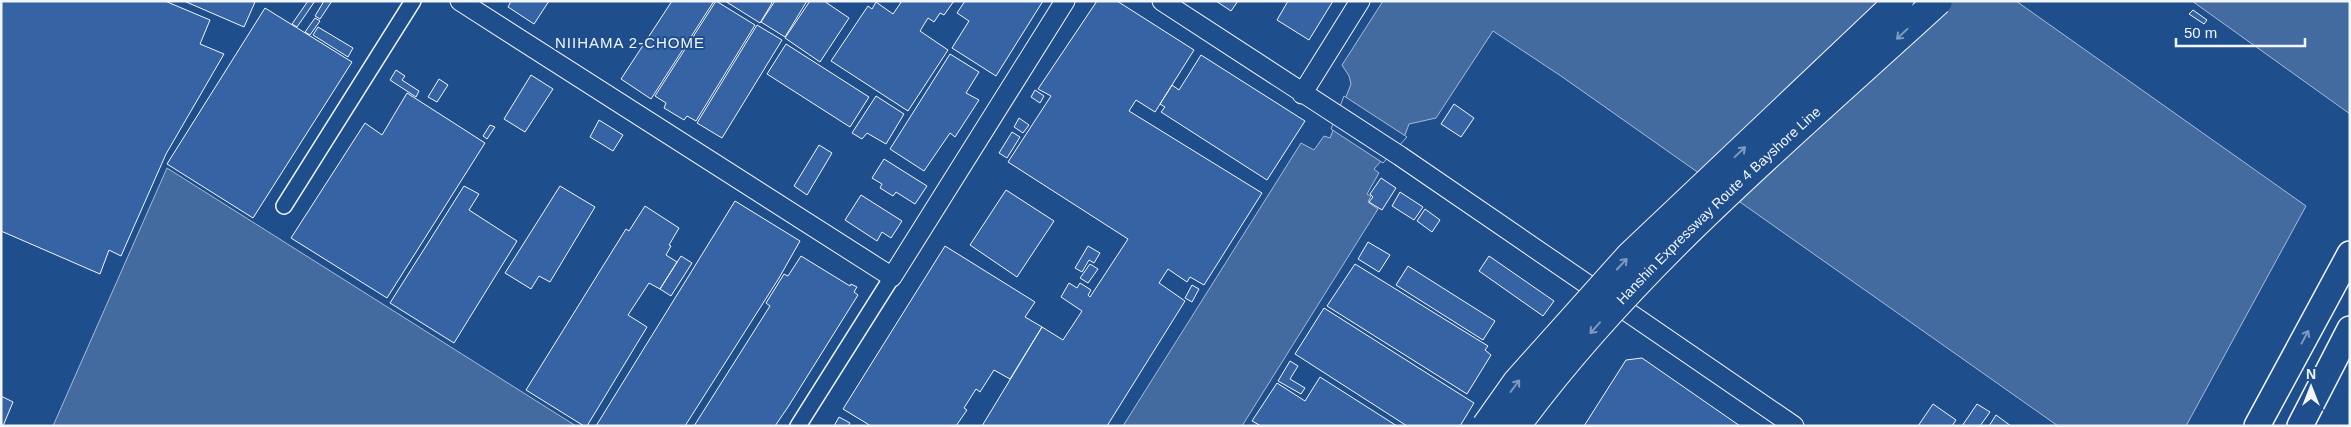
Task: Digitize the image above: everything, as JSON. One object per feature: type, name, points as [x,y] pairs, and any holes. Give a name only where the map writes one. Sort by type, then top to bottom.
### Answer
[{"type":"highway","name":"Hanshin Expressway Route 4 Bayshore Line","points":[[1486,426],[1517,382],[1570,320],[1629,257],[1900,1]]},
{"type":"highway","name":"Hanshin Expressway Route 4 Bayshore Line","points":[[1516,426],[1586,338],[1641,278],[1739,184],[1938,1]]},
{"type":"main road","points":[[2257,426],[2350,254]]},
{"type":"main road","points":[[2300,426],[2350,329]]},
{"type":"street","points":[[284,206],[413,1]]},
{"type":"street","points":[[460,1],[892,277]]},
{"type":"street","points":[[798,426],[1065,1]]},
{"type":"street","points":[[1162,1],[1302,94],[1400,156],[1794,426]]},
{"type":"street","points":[[1302,94],[1360,1]]},
{"type":"water","points":[[1383,1],[2016,1],[2306,206],[2186,426],[2058,426],[1561,76],[1493,31],[1436,118],[1409,124],[1405,135],[1374,169],[1379,173],[1367,194],[1371,196],[1368,202],[1378,209],[1242,426],[1123,426],[1301,143],[1314,150],[1324,136],[1330,138],[1351,84],[1349,76],[1342,65]]},
{"type":"water","points":[[2192,1],[2350,1],[2350,114]]},
{"type":"water","points":[[167,168],[576,426],[53,426]]},
{"type":"pier","points":[[1344,96],[1407,137],[1383,163],[1331,129]]},
{"type":"building","points":[[1,1],[165,1],[210,20],[200,44],[224,54],[166,154],[121,256],[109,250],[100,274],[1,231]]},
{"type":"building","points":[[184,1],[253,1],[255,2],[244,27]]},
{"type":"building","points":[[308,1],[315,1],[297,27],[292,24]]},
{"type":"building","points":[[324,1],[332,1],[320,19],[315,16]]},
{"type":"building","points":[[511,1],[549,1],[534,24],[508,7]]},
{"type":"building","points":[[672,1],[714,1],[651,99],[621,79]]},
{"type":"building","points":[[716,1],[755,25],[696,121],[687,116],[684,120],[664,108],[666,103],[655,96]]},
{"type":"building","points":[[725,1],[770,1],[772,3],[760,23]]},
{"type":"building","points":[[775,1],[807,1],[785,37],[761,22]]},
{"type":"building","points":[[810,1],[824,1],[849,18],[820,62],[785,38]]},
{"type":"building","points":[[902,1],[954,1],[944,15],[940,13],[934,22],[928,18],[920,31],[948,50],[908,111],[831,61],[868,6],[872,9],[876,2],[893,14]]},
{"type":"building","points":[[965,1],[1043,1],[996,76],[952,48],[969,21],[957,13]]},
{"type":"building","points":[[1097,1],[1117,1],[1194,50],[1155,112],[1136,100],[1129,111],[1262,193],[1204,285],[1190,277],[1187,282],[1168,269],[1159,283],[1185,301],[1107,426],[982,426],[1042,327],[1063,340],[1082,311],[1061,297],[1069,283],[1077,288],[1080,283],[1091,290],[1088,295],[1090,297],[1128,239],[1008,162],[1051,96],[1038,89]]},
{"type":"building","points":[[1216,1],[1238,1],[1231,11]]},
{"type":"building","points":[[1288,1],[1333,1],[1309,40],[1277,20]]},
{"type":"building","points":[[265,8],[352,62],[253,218],[167,164]]},
{"type":"building","points":[[2193,10],[2207,20],[2204,24],[2189,14]]},
{"type":"building","points":[[315,18],[320,21],[310,35],[305,32]]},
{"type":"building","points":[[757,25],[782,40],[722,138],[697,123]]},
{"type":"building","points":[[318,27],[353,48],[348,57],[313,35]]},
{"type":"building","points":[[786,44],[869,97],[850,127],[767,74]]},
{"type":"building","points":[[950,54],[979,72],[966,93],[979,100],[955,137],[950,133],[924,171],[890,149]]},
{"type":"building","points":[[1201,55],[1305,121],[1267,180],[1161,112],[1165,107],[1160,104],[1172,85],[1179,90]]},
{"type":"building","points":[[396,70],[405,76],[402,80],[419,91],[416,97],[390,80]]},
{"type":"building","points":[[531,75],[553,89],[525,132],[504,119]]},
{"type":"building","points":[[439,79],[448,85],[437,102],[428,97]]},
{"type":"building","points":[[1035,90],[1044,96],[1040,103],[1031,97]]},
{"type":"building","points":[[407,93],[485,143],[387,298],[291,238],[365,123],[382,135]]},
{"type":"building","points":[[876,96],[904,114],[886,144],[867,133],[862,139],[852,133]]},
{"type":"building","points":[[1454,104],[1474,118],[1461,137],[1441,124]]},
{"type":"building","points":[[1019,118],[1029,125],[1023,133],[1014,127]]},
{"type":"building","points":[[599,120],[623,135],[613,151],[590,137]]},
{"type":"building","points":[[490,125],[495,127],[487,139],[483,136]]},
{"type":"building","points":[[1012,132],[1020,137],[1007,158],[999,153]]},
{"type":"building","points":[[819,145],[832,153],[807,195],[794,186]]},
{"type":"building","points":[[884,159],[927,186],[915,204],[896,192],[893,196],[880,188],[882,184],[872,178]]},
{"type":"building","points":[[1381,178],[1396,188],[1382,210],[1369,202],[1373,197],[1370,194]]},
{"type":"building","points":[[464,186],[479,194],[469,210],[517,241],[454,343],[390,303]]},
{"type":"building","points":[[560,186],[595,207],[550,282],[539,276],[531,289],[505,273]]},
{"type":"building","points":[[1006,190],[1054,221],[1017,277],[970,245]]},
{"type":"building","points":[[1400,192],[1423,207],[1414,220],[1392,206]]},
{"type":"building","points":[[861,195],[902,221],[891,238],[882,232],[877,241],[845,220]]},
{"type":"building","points":[[735,201],[800,241],[779,278],[685,426],[596,426]]},
{"type":"building","points":[[645,206],[679,228],[669,245],[671,246],[666,255],[677,262],[660,289],[649,283],[628,315],[647,327],[587,426],[584,426],[526,390],[626,229],[629,231]]},
{"type":"building","points":[[1425,209],[1440,220],[1432,232],[1417,221]]},
{"type":"building","points":[[1368,242],[1390,255],[1379,272],[1358,259]]},
{"type":"building","points":[[945,246],[1035,302],[1025,317],[1042,327],[1010,379],[994,370],[980,392],[976,389],[964,408],[967,410],[956,426],[871,426],[843,409]]},
{"type":"building","points":[[1088,246],[1100,253],[1094,263],[1089,260],[1082,272],[1075,268]]},
{"type":"building","points":[[681,256],[692,263],[671,296],[660,289]]},
{"type":"building","points":[[801,256],[850,286],[851,284],[857,287],[854,292],[858,295],[788,407],[775,426],[694,426],[770,306],[766,303],[784,274],[788,276]]},
{"type":"building","points":[[1489,256],[1554,301],[1543,316],[1479,271]]},
{"type":"building","points":[[1090,264],[1098,269],[1088,283],[1080,278]]},
{"type":"building","points":[[1355,264],[1488,346],[1485,350],[1491,355],[1467,394],[1327,306]]},
{"type":"building","points":[[1408,266],[1495,321],[1483,340],[1396,285]]},
{"type":"building","points":[[1192,285],[1199,289],[1192,302],[1185,298]]},
{"type":"building","points":[[1324,308],[1474,403],[1460,426],[1407,426],[1295,354]]},
{"type":"building","points":[[1642,358],[1740,426],[1584,426],[1626,360]]},
{"type":"building","points":[[1290,361],[1298,366],[1290,379],[1305,388],[1301,394],[1278,381]]},
{"type":"building","points":[[1320,377],[1397,426],[1261,426],[1252,421],[1277,383],[1305,401]]},
{"type":"building","points":[[1,396],[13,402],[3,426],[1,426]]},
{"type":"building","points":[[1933,404],[1956,420],[1952,426],[1918,426]]},
{"type":"building","points":[[1977,404],[1990,412],[1980,426],[1962,426]]},
{"type":"building","points":[[1996,415],[2011,426],[1989,426]]},
{"type":"building","points":[[839,417],[850,423],[848,426],[834,426]]},
{"type":"district","name":"NIIHAMA 2-CHOME","points":[[630,42]]}]
